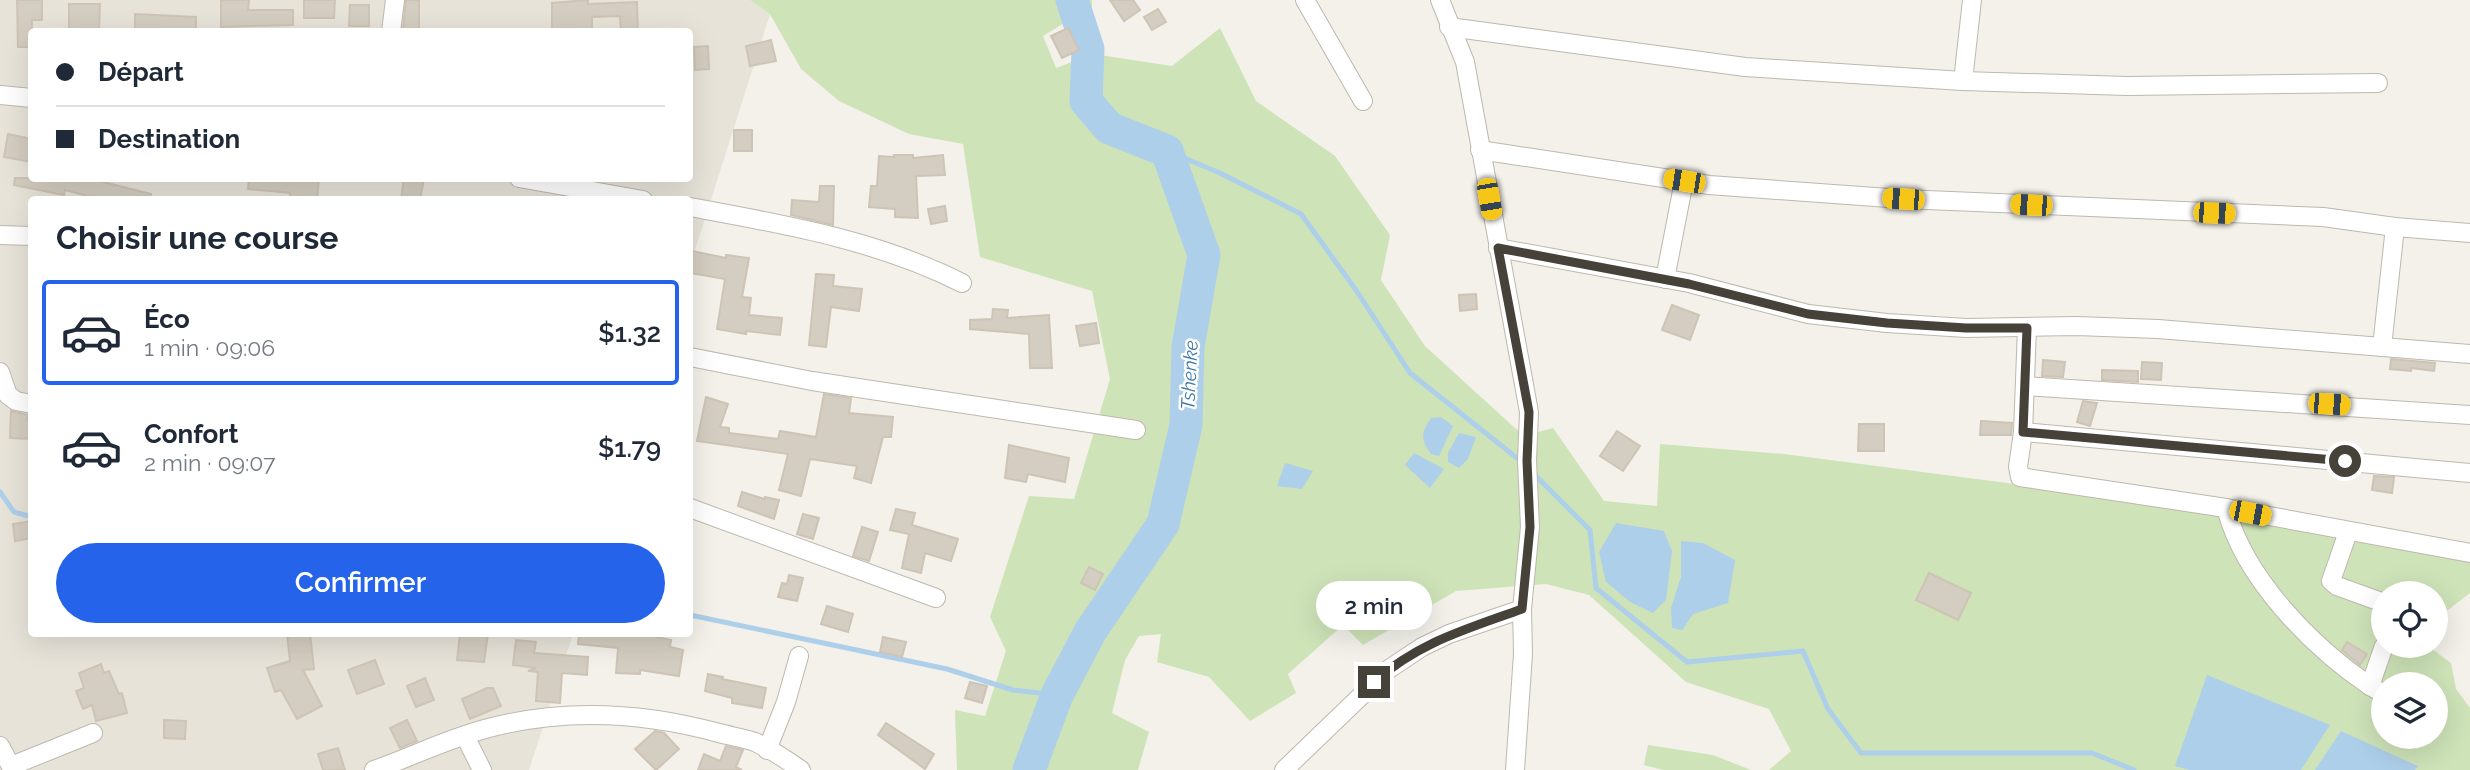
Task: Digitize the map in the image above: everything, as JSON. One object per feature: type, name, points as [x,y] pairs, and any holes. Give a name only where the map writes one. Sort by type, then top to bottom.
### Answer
[{"type":"street","points":[[392,28],[395,0]]},
{"type":"street","points":[[1305,0],[1363,101]]},
{"type":"street","points":[[1440,0],[1465,62],[1529,412],[1527,461],[1530,527],[1522,609],[1523,654],[1515,770]]},
{"type":"street","points":[[1963,81],[1972,0]]},
{"type":"street","points":[[1449,27],[1745,67],[1963,81],[2127,86],[2378,83]]},
{"type":"street","points":[[0,95],[28,98]]},
{"type":"street","points":[[1480,150],[1709,185],[1903,199],[2323,217],[2395,227],[2470,233]]},
{"type":"street","points":[[1665,279],[1684,181]]},
{"type":"street","points":[[542,182],[620,196]]},
{"type":"street","points":[[693,208],[855,241],[933,269],[962,283]]},
{"type":"street","points":[[2382,347],[2395,227]]},
{"type":"street","points":[[0,235],[28,236]]},
{"type":"street","points":[[1498,248],[1665,279],[1808,314],[1927,326],[2158,329],[2470,354]]},
{"type":"street","points":[[2027,328],[2023,432],[2018,467],[2020,477],[2226,508],[2470,553]]},
{"type":"street","points":[[693,358],[812,381],[1136,430]]},
{"type":"street","points":[[0,372],[8,396],[28,403]]},
{"type":"street","points":[[2025,386],[2470,415]]},
{"type":"street","points":[[2023,432],[2470,473]]},
{"type":"street","points":[[2226,508],[2229,520],[2261,581],[2283,611],[2329,655],[2371,686]]},
{"type":"street","points":[[693,509],[936,598]]},
{"type":"street","points":[[2348,532],[2331,581],[2337,586],[2371,598]]},
{"type":"street","points":[[1284,770],[1389,669],[1422,647],[1449,634],[1522,609]]},
{"type":"street","points":[[767,750],[786,702],[799,656]]},
{"type":"street","points":[[374,770],[482,729],[524,720],[575,715],[616,715],[660,720],[755,742],[801,770]]},
{"type":"street","points":[[0,746],[12,768],[93,733]]},
{"type":"street","points":[[465,736],[482,770]]},
{"type":"shaded area","points":[[0,0],[750,0],[770,14],[693,257],[693,196],[28,196],[28,637],[572,637],[529,770],[0,770]]},
{"type":"green space","points":[[750,0],[1092,0],[1092,6],[1043,36],[1056,68],[1093,54],[1172,66],[1220,28],[1256,101],[1335,156],[1390,235],[1381,280],[1425,346],[1516,429],[1527,435],[1553,428],[1604,501],[1657,506],[1660,444],[1784,454],[2221,511],[2470,560],[2470,593],[2448,610],[2448,581],[2371,581],[2371,658],[2444,658],[2451,663],[2456,689],[2470,708],[2470,770],[1769,770],[1791,751],[1769,709],[1686,682],[1589,595],[1546,584],[1456,591],[1363,645],[1343,625],[1288,674],[1296,693],[1250,721],[1209,677],[1157,662],[1161,634],[1139,636],[1125,660],[1112,713],[1149,732],[1138,770],[957,770],[955,710],[985,716],[1006,651],[990,617],[1029,496],[1074,499],[1110,379],[1092,291],[980,257],[963,144],[909,134],[839,101],[801,69],[770,14]]},
{"type":"green space","points":[[1648,745],[1713,755],[1751,770],[1663,770],[1644,765]]},
{"type":"water","points":[[1441,417],[1453,426],[1439,456],[1431,454],[1423,436],[1431,418]]},
{"type":"water","points":[[1459,433],[1476,437],[1468,459],[1459,468],[1448,462],[1448,453]]},
{"type":"water","points":[[1414,453],[1444,469],[1430,488],[1405,465]]},
{"type":"water","points":[[1285,463],[1313,471],[1302,489],[1277,486]]},
{"type":"water","points":[[1616,523],[1664,531],[1672,551],[1666,600],[1653,613],[1630,602],[1606,582],[1599,552]]},
{"type":"water","points":[[1681,541],[1703,543],[1735,560],[1728,603],[1693,614],[1682,630],[1672,628],[1671,608],[1681,577]]},
{"type":"water","points":[[2207,675],[2330,725],[2301,770],[2190,770],[2175,766]]},
{"type":"water","points":[[2341,731],[2371,745],[2371,749],[2381,749],[2418,766],[2415,770],[2315,770]]},
{"type":"building","points":[[17,0],[42,0],[42,20],[32,20],[32,28],[28,28],[28,47],[18,47]]},
{"type":"building","points":[[221,0],[249,0],[248,10],[293,10],[293,25],[221,27]]},
{"type":"building","points":[[304,0],[335,0],[334,18],[304,18]]},
{"type":"building","points":[[406,0],[419,0],[419,28],[403,28]]},
{"type":"building","points":[[588,0],[588,4],[637,2],[638,28],[621,28],[620,16],[592,17],[592,28],[552,28],[552,3]]},
{"type":"building","points":[[1110,0],[1133,0],[1140,10],[1124,21]]},
{"type":"building","points":[[69,4],[100,4],[99,28],[69,28]]},
{"type":"building","points":[[350,5],[369,5],[369,26],[349,26]]},
{"type":"building","points":[[1158,9],[1166,22],[1152,30],[1144,17]]},
{"type":"building","points":[[135,14],[196,17],[196,28],[135,28]]},
{"type":"building","points":[[1068,28],[1079,50],[1062,58],[1051,36]]},
{"type":"building","points":[[771,40],[776,61],[750,66],[746,46]]},
{"type":"building","points":[[708,46],[709,69],[695,70],[694,47]]},
{"type":"building","points":[[734,130],[752,130],[752,151],[734,151]]},
{"type":"building","points":[[8,134],[28,138],[28,161],[4,157]]},
{"type":"building","points":[[913,155],[913,158],[943,155],[945,175],[916,176],[918,218],[895,217],[895,209],[869,207],[871,186],[877,186],[879,156]]},
{"type":"building","points":[[15,178],[28,178],[28,182],[104,182],[151,194],[88,196],[65,190],[64,195],[14,185]]},
{"type":"building","points":[[249,182],[319,182],[317,196],[290,196],[290,193],[248,189]]},
{"type":"building","points":[[403,182],[423,182],[421,196],[402,196]]},
{"type":"building","points":[[820,186],[834,186],[833,225],[791,215],[792,200],[819,202]]},
{"type":"building","points":[[945,206],[947,221],[931,224],[928,209]]},
{"type":"building","points":[[693,251],[726,258],[726,255],[749,258],[742,297],[751,298],[749,315],[782,318],[780,335],[746,331],[746,334],[717,329],[725,279],[693,274]]},
{"type":"building","points":[[816,274],[834,275],[833,286],[862,289],[859,311],[831,307],[826,347],[809,345]]},
{"type":"building","points":[[1476,294],[1477,309],[1460,311],[1459,295]]},
{"type":"building","points":[[1672,305],[1699,315],[1690,340],[1662,330]]},
{"type":"building","points":[[993,309],[1008,310],[1007,318],[1049,315],[1052,368],[1030,368],[1029,334],[970,329],[970,320],[992,319]]},
{"type":"building","points":[[1096,323],[1099,343],[1080,346],[1076,326]]},
{"type":"building","points":[[2391,359],[2435,363],[2434,371],[2390,369]]},
{"type":"building","points":[[2043,360],[2065,362],[2063,377],[2042,376]]},
{"type":"building","points":[[2142,362],[2162,363],[2161,380],[2141,379]]},
{"type":"building","points":[[2102,370],[2138,371],[2138,382],[2102,380]]},
{"type":"building","points":[[824,394],[851,398],[849,413],[893,417],[891,437],[883,437],[871,483],[854,478],[857,466],[810,459],[801,496],[779,490],[788,454],[697,441],[706,397],[728,404],[720,427],[729,428],[729,433],[778,439],[780,431],[816,437]]},
{"type":"building","points":[[2083,401],[2097,403],[2090,426],[2077,422]]},
{"type":"building","points":[[11,411],[28,415],[28,439],[10,438]]},
{"type":"building","points":[[1981,421],[2012,423],[2011,435],[1980,435]]},
{"type":"building","points":[[1859,424],[1884,424],[1884,451],[1858,451]]},
{"type":"building","points":[[1617,431],[1640,446],[1623,471],[1600,456]]},
{"type":"building","points":[[1009,445],[1069,458],[1065,482],[1028,474],[1026,482],[1005,478]]},
{"type":"building","points":[[2374,476],[2394,477],[2392,493],[2372,490]]},
{"type":"building","points":[[742,492],[779,500],[774,519],[738,506]]},
{"type":"building","points":[[896,509],[915,513],[912,525],[958,539],[951,561],[925,553],[921,573],[902,568],[909,534],[890,530]]},
{"type":"building","points":[[803,514],[819,518],[813,539],[797,534]]},
{"type":"building","points":[[28,522],[28,539],[15,541],[13,524]]},
{"type":"building","points":[[862,527],[878,532],[869,561],[853,556]]},
{"type":"building","points":[[1089,567],[1103,574],[1095,590],[1081,583]]},
{"type":"building","points":[[1929,573],[1971,593],[1958,620],[1916,600]]},
{"type":"building","points":[[789,575],[803,578],[797,601],[778,597],[782,583],[787,584]]},
{"type":"building","points":[[827,606],[853,614],[848,632],[821,624]]},
{"type":"building","points":[[287,637],[310,637],[314,669],[303,670],[322,706],[297,719],[281,690],[275,692],[267,668],[290,661]]},
{"type":"building","points":[[460,637],[488,637],[484,662],[457,660]]},
{"type":"building","points":[[579,637],[657,637],[671,640],[670,647],[683,650],[679,676],[640,670],[640,674],[616,673],[618,648],[578,644]]},
{"type":"building","points":[[883,637],[906,642],[902,657],[880,652]]},
{"type":"building","points":[[516,640],[536,642],[534,653],[588,657],[587,675],[562,673],[560,703],[536,701],[538,672],[528,671],[536,668],[513,665]]},
{"type":"building","points":[[2347,642],[2367,654],[2360,665],[2342,650]]},
{"type":"building","points":[[375,660],[384,684],[357,694],[348,670]]},
{"type":"building","points":[[101,664],[104,673],[109,671],[119,694],[122,693],[127,713],[96,721],[92,705],[83,709],[76,691],[84,688],[79,673]]},
{"type":"building","points":[[708,674],[766,688],[762,708],[732,703],[732,698],[705,691]]},
{"type":"building","points":[[425,678],[434,700],[416,707],[407,686]]},
{"type":"building","points":[[970,682],[987,686],[982,703],[965,698]]},
{"type":"building","points":[[493,688],[501,706],[470,719],[462,699]]},
{"type":"building","points":[[164,720],[186,721],[185,739],[164,738]]},
{"type":"building","points":[[407,720],[417,741],[400,748],[390,728]]},
{"type":"building","points":[[886,723],[934,754],[925,769],[878,735]]},
{"type":"building","points":[[655,731],[664,733],[679,749],[656,770],[635,749]]},
{"type":"building","points":[[726,746],[743,750],[736,767],[742,770],[698,770],[704,754],[720,761]]},
{"type":"building","points":[[338,748],[345,770],[323,770],[318,754]]},
{"type":"waterway","name":"Tshenke","points":[[1029,770],[1057,695],[1090,632],[1163,524],[1186,425],[1188,347],[1204,255],[1167,151],[1109,128],[1086,101],[1088,49],[1072,0]]},
{"type":"waterway","points":[[1167,151],[1220,173],[1301,214],[1356,290],[1410,373],[1522,462]]},
{"type":"waterway","points":[[1534,474],[1590,530],[1596,588],[1687,662],[1803,651],[1828,709],[1861,753],[2092,753],[2134,770]]},
{"type":"waterway","points":[[0,492],[14,512],[28,516]]},
{"type":"waterway","points":[[693,616],[947,669],[1013,690],[1057,695]]},
{"type":"route","points":[[1374,682],[1422,647],[1449,634],[1522,609],[1530,527],[1527,461],[1529,412],[1498,248],[1689,284],[1808,314],[1887,323],[1966,328],[2027,328],[2023,432],[2345,461]]}]
